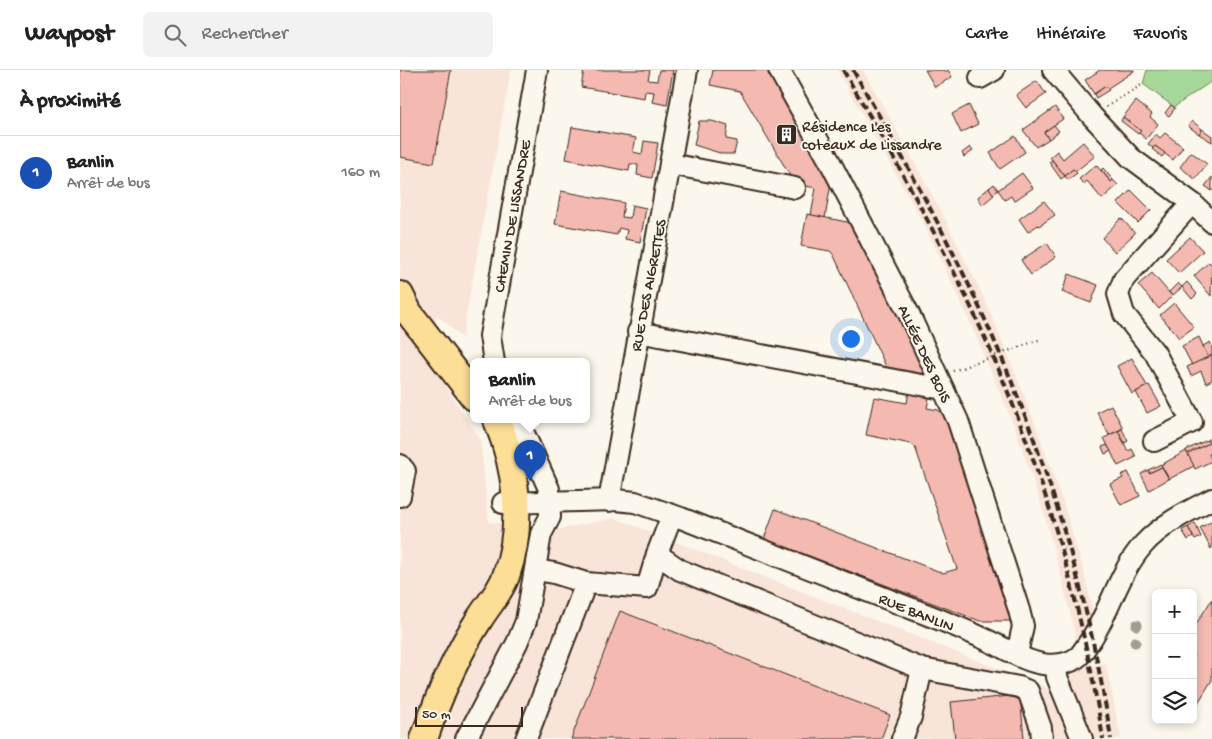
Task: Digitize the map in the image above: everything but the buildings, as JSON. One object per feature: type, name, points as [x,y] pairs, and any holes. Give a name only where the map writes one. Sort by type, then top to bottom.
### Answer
[{"type":"main road","points":[[400,290],[417,306],[470,374]]},
{"type":"main road","points":[[400,295],[409,313],[470,392]]},
{"type":"main road","points":[[424,739],[450,675],[480,618],[498,593],[506,577],[514,540],[510,504],[487,423]]},
{"type":"main road","points":[[498,423],[511,461],[515,485],[510,504]]},
{"type":"street","name":"CHEMIN DE LISSANDRE","points":[[493,358],[490,336],[536,70]]},
{"type":"street","name":"RUE DES AIGRETTES","points":[[609,501],[638,332],[687,70]]},
{"type":"street","name":"ALLÉE DES BOIS","points":[[778,70],[834,168],[909,314],[958,421],[1023,626],[1016,654]]},
{"type":"street","points":[[1053,70],[1131,158],[1192,203],[1212,222]]},
{"type":"street","points":[[670,164],[795,188]]},
{"type":"street","points":[[1154,441],[1192,422],[1155,353],[1124,314],[1118,294],[1124,279],[1192,203]]},
{"type":"street","points":[[638,332],[940,383]]},
{"type":"street","points":[[466,739],[517,643],[526,621],[541,534],[550,517],[549,489],[519,423]]},
{"type":"street","points":[[400,465],[405,471],[400,496]]},
{"type":"street","name":"RUE BANLIN","points":[[510,504],[635,502],[962,628],[1031,661],[1056,665],[1067,663],[1080,656],[1100,626],[1128,567],[1142,546],[1156,532],[1178,516],[1212,499]]},
{"type":"street","points":[[536,570],[554,573],[586,583],[647,588],[657,554],[672,515]]},
{"type":"street","points":[[657,554],[680,570],[922,669],[1019,687],[1028,691],[1042,728],[1042,739]]},
{"type":"street","points":[[526,739],[586,583]]},
{"type":"street","points":[[1056,665],[1057,677],[1082,739]]},
{"type":"street","points":[[902,739],[911,717],[922,669]]},
{"type":"path","points":[[1092,116],[1143,84]]},
{"type":"path","points":[[940,383],[1041,339]]},
{"type":"shaded area","points":[[400,70],[511,70],[462,338],[437,315],[429,361],[480,439],[489,522],[560,529],[615,518],[1052,690],[1082,668],[1106,663],[1121,739],[400,739]]},
{"type":"shaded area","points":[[837,70],[863,70],[945,219],[984,298],[1011,362],[1064,505],[1084,572],[1094,616],[1077,643],[1043,510],[1015,428],[963,306],[925,226]]},
{"type":"green space","points":[[1147,70],[1212,70],[1212,81],[1174,107],[1143,84]]},
{"type":"railway","points":[[843,70],[893,156],[940,244],[969,303],[1014,408],[1052,516],[1068,571],[1082,627],[1103,739]]},
{"type":"railway","points":[[853,70],[947,241],[1000,353],[1021,406],[1041,460],[1075,570],[1101,682],[1111,739]]},
{"type":"place","name":"Résidence Les coteaux de Lissandre","points":[[786,134]]},
{"type":"place","name":"Banlin","points":[[530,481]]}]
